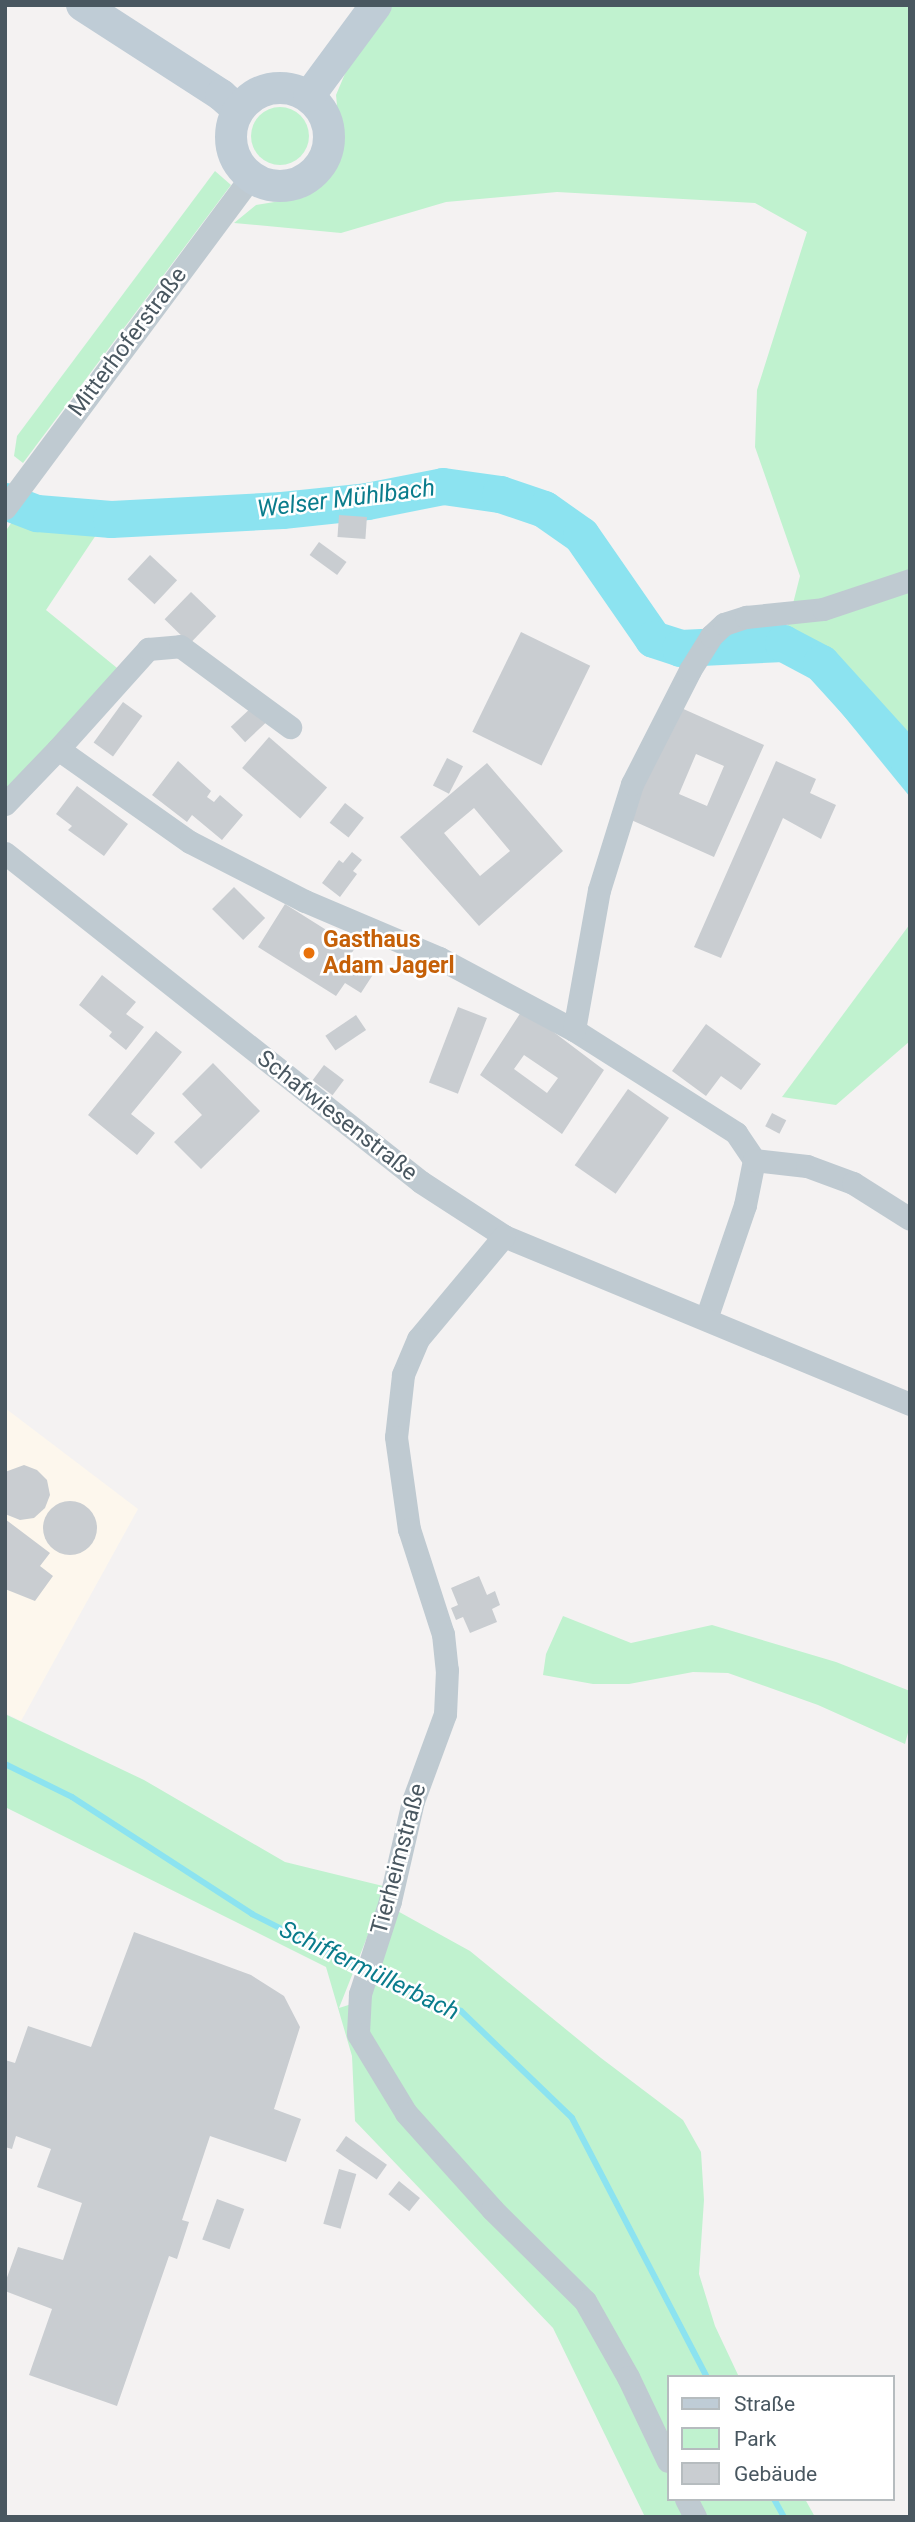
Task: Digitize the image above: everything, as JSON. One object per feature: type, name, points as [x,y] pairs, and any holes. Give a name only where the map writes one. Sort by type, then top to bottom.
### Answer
[{"type":"main road","points":[[82,5],[221,95],[238,110]]},
{"type":"main road","points":[[309,96],[376,5]]},
{"type":"main road","points":[[279,87],[309,96],[321,111],[328,126],[329,143],[324,159],[313,173],[300,182],[275,186],[251,177],[240,167],[231,146],[232,124],[238,110],[249,98],[263,90],[279,87]]},
{"type":"street","name":"Mitterhoferstraße","points":[[5,508],[251,177]]},
{"type":"street","points":[[574,1030],[598,890],[632,784],[690,670],[711,636],[724,624],[746,617],[823,609],[910,580]]},
{"type":"street","points":[[5,804],[148,649],[180,646],[290,727]]},
{"type":"street","points":[[58,749],[190,842],[305,901],[439,958],[574,1030],[736,1133],[754,1160],[744,1205],[706,1319]]},
{"type":"street","name":"Schafwiesenstraße","points":[[5,853],[421,1182],[504,1236],[910,1404]]},
{"type":"street","points":[[754,1160],[807,1166],[853,1183],[910,1219]]},
{"type":"street","name":"Tierheimstraße","points":[[504,1236],[418,1339],[403,1375],[396,1437],[409,1528],[443,1634],[447,1670],[445,1714],[413,1801],[390,1900],[359,1994],[358,2034],[405,2113],[492,2209],[585,2301],[628,2377],[666,2457]]},
{"type":"street","points":[[687,2501],[695,2517]]},
{"type":"shaded area","points":[[5,1408],[138,1509],[21,1721],[5,1713]]},
{"type":"green space","points":[[392,5],[910,5],[910,745],[846,667],[783,643],[800,576],[755,447],[757,390],[807,232],[755,203],[557,192],[446,202],[341,233],[234,223],[256,205],[305,197],[334,170],[340,138],[336,95],[355,50]]},
{"type":"green space","points":[[274,107],[286,107],[296,111],[305,120],[309,142],[301,157],[286,165],[274,165],[264,161],[255,152],[251,142],[251,130],[255,120],[264,111]]},
{"type":"green space","points":[[215,171],[231,185],[23,463],[14,456],[17,436]]},
{"type":"green space","points":[[110,514],[46,610],[133,681],[5,818],[5,532],[14,519]]},
{"type":"green space","points":[[910,924],[910,1041],[836,1105],[782,1097]]},
{"type":"green space","points":[[563,1616],[631,1643],[712,1625],[836,1662],[910,1691],[910,1725],[905,1744],[818,1705],[728,1673],[693,1672],[629,1684],[593,1684],[543,1675],[546,1654]]},
{"type":"green space","points":[[5,1714],[144,1780],[285,1862],[387,1887],[339,2008],[361,2001],[392,1908],[470,1951],[601,2058],[683,2120],[701,2152],[704,2200],[699,2274],[715,2326],[738,2375],[666,2375],[666,2501],[806,2501],[815,2517],[645,2517],[553,2328],[355,2121],[352,2056],[326,1967],[5,1807]]},
{"type":"water","points":[[846,667],[910,745],[910,797],[822,689]]},
{"type":"building","points":[[339,515],[367,517],[365,539],[337,537]]},
{"type":"building","points":[[319,542],[347,562],[337,575],[310,555]]},
{"type":"building","points":[[150,555],[177,580],[155,604],[127,579]]},
{"type":"building","points":[[191,592],[216,616],[190,644],[165,619]]},
{"type":"building","points":[[521,632],[590,666],[542,766],[472,732]]},
{"type":"building","points":[[123,702],[142,716],[113,757],[94,742]]},
{"type":"building","points":[[252,707],[266,722],[245,742],[231,727]]},
{"type":"building","points":[[679,707],[764,745],[714,857],[629,819]],"holes":[[[696,754],[724,766],[707,806],[679,794]]]},
{"type":"building","points":[[269,737],[327,788],[300,818],[242,768]]},
{"type":"building","points":[[447,758],[463,766],[449,794],[433,786]]},
{"type":"building","points":[[178,761],[211,791],[207,797],[214,802],[220,795],[243,815],[222,840],[192,815],[187,822],[152,795]]},
{"type":"building","points":[[776,761],[816,779],[810,793],[836,805],[821,839],[783,818],[721,958],[694,947]]},
{"type":"building","points":[[487,763],[563,851],[479,926],[400,837]],"holes":[[[474,808],[510,851],[480,876],[444,833]]]},
{"type":"building","points":[[77,786],[128,824],[104,856],[68,830],[72,826],[56,814]]},
{"type":"building","points":[[345,803],[364,818],[349,837],[330,823]]},
{"type":"building","points":[[352,852],[362,860],[353,871],[357,874],[340,897],[322,883],[339,860],[343,863]]},
{"type":"building","points":[[234,887],[265,918],[243,940],[212,909]]},
{"type":"building","name":"Gasthaus Adam Jagerl","points":[[285,904],[355,948],[349,957],[374,973],[361,993],[345,983],[336,996],[258,947]]},
{"type":"building","points":[[102,975],[136,1002],[126,1014],[144,1027],[126,1050],[109,1036],[112,1032],[79,1005]]},
{"type":"building","points":[[458,1007],[487,1018],[458,1094],[429,1083]]},
{"type":"building","points":[[523,1009],[604,1070],[562,1134],[480,1075]],"holes":[[[524,1055],[558,1078],[547,1093],[514,1069]]]},
{"type":"building","points":[[356,1015],[366,1030],[335,1051],[325,1036]]},
{"type":"building","points":[[706,1024],[761,1064],[741,1090],[721,1076],[706,1096],[672,1071]]},
{"type":"building","points":[[156,1031],[182,1052],[131,1114],[155,1133],[137,1155],[88,1115]]},
{"type":"building","points":[[213,1063],[260,1111],[201,1169],[174,1142],[202,1115],[182,1094]]},
{"type":"building","points":[[324,1065],[344,1080],[333,1095],[313,1080]]},
{"type":"building","points":[[628,1089],[669,1118],[616,1194],[575,1165]]},
{"type":"building","points":[[772,1113],[786,1120],[779,1134],[765,1126]]},
{"type":"building","points":[[24,1465],[37,1470],[47,1480],[50,1495],[45,1508],[34,1518],[20,1520],[5,1514],[5,1472]]},
{"type":"building","points":[[70,1501],[89,1509],[97,1528],[89,1547],[70,1555],[51,1547],[43,1528],[51,1509]]},
{"type":"building","points":[[5,1519],[50,1553],[40,1566],[53,1576],[35,1601],[5,1589]]},
{"type":"building","points":[[479,1576],[487,1595],[495,1591],[500,1605],[492,1609],[497,1622],[470,1633],[463,1617],[456,1620],[451,1608],[458,1605],[451,1588]]},
{"type":"building","points":[[134,1932],[251,1975],[284,1996],[300,2027],[274,2109],[301,2119],[286,2162],[210,2136],[182,2220],[189,2222],[177,2259],[169,2256],[117,2406],[29,2375],[52,2309],[5,2291],[5,2283],[18,2247],[63,2260],[82,2203],[37,2187],[51,2149],[16,2136],[12,2149],[5,2147],[5,2060],[15,2063],[28,2026],[91,2047]]},
{"type":"building","points":[[346,2136],[387,2165],[377,2179],[336,2151]]},
{"type":"building","points":[[339,2169],[356,2174],[341,2229],[323,2224]]},
{"type":"building","points":[[399,2181],[420,2198],[409,2211],[388,2194]]},
{"type":"building","points":[[217,2199],[244,2209],[230,2249],[202,2239]]},
{"type":"waterway","name":"Welser Mühlbach","points":[[5,501],[37,513],[111,519],[282,510],[367,501],[443,486],[500,494],[544,509],[581,535],[653,639],[680,648],[783,643],[821,663],[910,761]]},
{"type":"waterway","name":"Schiffermüllerbach","points":[[5,1764],[72,1797],[252,1914],[387,1982],[461,2011],[572,2118],[706,2375]]},
{"type":"waterway","name":"Schiffermüllerbach","points":[[775,2501],[784,2517]]},
{"type":"place","name":"Gasthaus Adam Jagerl","points":[[309,953]]}]
